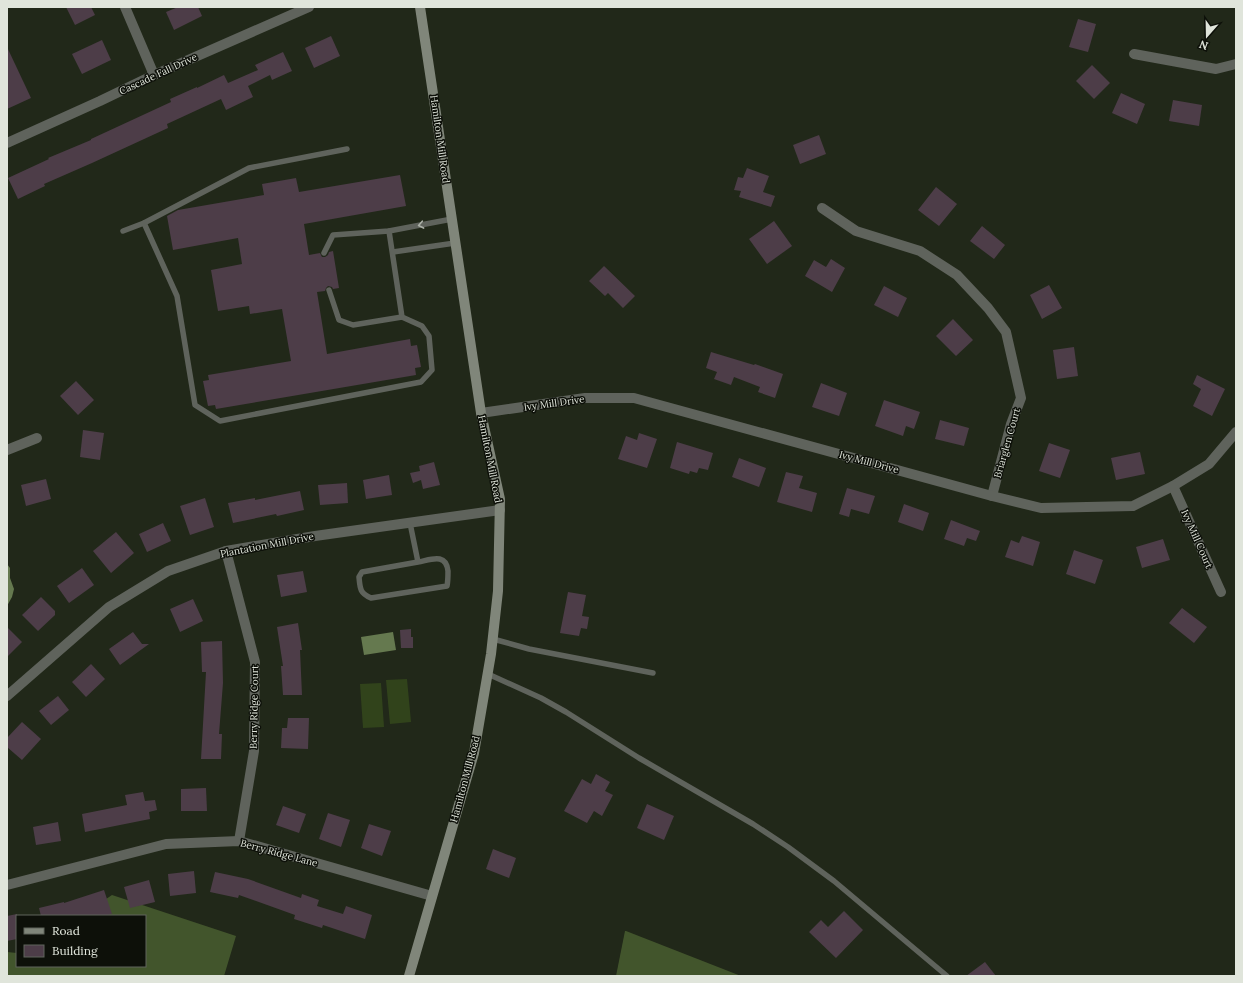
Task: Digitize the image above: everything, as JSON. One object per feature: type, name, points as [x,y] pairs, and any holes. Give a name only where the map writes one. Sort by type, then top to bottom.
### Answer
[{"type":"main road","name":"Hamilton Mill Road","points":[[409,976],[474,753],[493,639],[498,591],[500,510],[500,499],[481,413],[420,7]]},
{"type":"street","points":[[125,7],[154,75]]},
{"type":"street","name":"Cascade Fall Drive","points":[[7,143],[154,75],[307,7]]},
{"type":"street","points":[[1134,54],[1216,69],[1236,64]]},
{"type":"street","name":"Briarglen Court","points":[[822,208],[856,231],[920,251],[957,276],[988,308],[1006,332],[1021,398],[1012,424],[992,496]]},
{"type":"street","name":"Ivy Mill Drive","points":[[481,413],[585,398],[634,398],[992,496],[1041,508],[1134,506],[1173,486],[1209,464],[1236,432]]},
{"type":"street","points":[[7,450],[37,438]]},
{"type":"street","name":"Ivy Mill Court","points":[[1173,486],[1221,592]]},
{"type":"street","name":"Plantation Mill Drive","points":[[7,696],[109,607],[168,571],[226,551],[315,536],[500,510]]},
{"type":"street","name":"Berry Ridge Court","points":[[226,551],[255,662],[254,751],[239,841]]},
{"type":"street","name":"Berry Ridge Lane","points":[[7,885],[166,844],[239,841],[432,896]]},
{"type":"lane","points":[[123,231],[144,223],[249,168],[347,149]]},
{"type":"lane","points":[[324,253],[333,234],[389,231],[452,219]]},
{"type":"lane","points":[[144,223],[177,296],[195,405],[220,421],[421,382],[432,370],[429,336],[422,326],[402,317],[353,325],[346,323],[339,320],[329,290]]},
{"type":"lane","points":[[389,231],[402,317]]},
{"type":"lane","points":[[393,252],[455,243]]},
{"type":"lane","points":[[410,523],[418,562]]},
{"type":"lane","points":[[440,558],[444,560],[447,565],[447,586],[371,598],[364,594],[360,589],[359,577],[362,572],[418,562],[440,558]]},
{"type":"lane","points":[[493,639],[529,649],[653,673]]},
{"type":"lane","points":[[488,674],[541,698],[566,712],[639,758],[788,846],[834,882],[947,976]]},
{"type":"shaded area","points":[[7,564],[10,568],[10,578],[14,589],[7,606]]},
{"type":"shaded area","points":[[393,632],[396,650],[364,655],[361,637]]},
{"type":"shaded area","points":[[407,679],[411,722],[390,724],[386,680]]},
{"type":"shaded area","points":[[381,683],[384,727],[363,728],[360,684]]},
{"type":"shaded area","points":[[112,895],[236,936],[224,976],[7,976],[7,952],[16,953],[16,967],[146,967],[146,915],[82,915]]},
{"type":"shaded area","points":[[626,931],[741,976],[616,976]]},
{"type":"building","points":[[66,7],[91,7],[95,15],[75,25]]},
{"type":"building","points":[[178,7],[198,7],[202,16],[174,30],[166,12]]},
{"type":"building","points":[[1078,19],[1096,24],[1088,52],[1069,47]]},
{"type":"building","points":[[331,36],[340,56],[314,68],[305,48]]},
{"type":"building","points":[[102,40],[111,60],[82,74],[72,54]]},
{"type":"building","points":[[7,47],[31,98],[7,109]]},
{"type":"building","points":[[283,52],[292,71],[272,80],[270,75],[248,86],[253,97],[226,110],[221,99],[167,124],[168,128],[44,184],[45,186],[18,199],[8,178],[49,159],[48,158],[91,140],[171,102],[170,99],[224,75],[228,83],[258,70],[255,65]]},
{"type":"building","points":[[1092,65],[1110,83],[1094,99],[1076,81]]},
{"type":"building","points":[[1121,93],[1145,104],[1137,124],[1112,113]]},
{"type":"building","points":[[1173,100],[1202,105],[1199,126],[1169,121]]},
{"type":"building","points":[[819,135],[826,154],[800,164],[793,145]]},
{"type":"building","points":[[747,168],[769,176],[763,192],[775,196],[771,207],[739,197],[741,191],[734,190],[738,177],[743,178]]},
{"type":"building","points":[[400,175],[406,206],[304,224],[309,255],[320,253],[322,257],[325,257],[329,252],[333,251],[339,288],[333,289],[332,287],[328,286],[325,291],[317,292],[327,354],[410,339],[411,346],[417,345],[421,367],[415,368],[416,375],[216,409],[215,405],[208,406],[203,381],[209,380],[208,375],[291,361],[282,309],[250,314],[249,306],[218,311],[211,270],[242,264],[238,238],[173,250],[167,216],[178,210],[264,195],[262,184],[296,178],[299,192]]},
{"type":"building","points":[[936,187],[957,204],[939,226],[918,210]]},
{"type":"building","points":[[774,221],[792,246],[767,264],[749,239]]},
{"type":"building","points":[[982,226],[1005,245],[994,259],[970,241]]},
{"type":"building","points":[[831,259],[845,268],[832,292],[805,276],[814,260],[826,267]]},
{"type":"building","points":[[604,266],[635,296],[623,308],[608,293],[605,296],[589,281]]},
{"type":"building","points":[[1049,285],[1062,308],[1042,319],[1030,295]]},
{"type":"building","points":[[884,286],[907,298],[898,317],[874,305]]},
{"type":"building","points":[[953,319],[973,340],[956,356],[936,336]]},
{"type":"building","points":[[1074,347],[1078,376],[1057,379],[1053,350]]},
{"type":"building","points":[[711,352],[754,365],[755,364],[783,374],[775,398],[758,392],[760,387],[734,377],[731,385],[714,379],[717,372],[706,368]]},
{"type":"building","points":[[1197,375],[1225,389],[1212,416],[1193,406],[1201,389],[1193,384]]},
{"type":"building","points":[[76,381],[94,400],[78,415],[60,396]]},
{"type":"building","points":[[821,383],[847,393],[839,416],[812,407]]},
{"type":"building","points":[[884,400],[920,412],[914,429],[906,426],[903,436],[875,426]]},
{"type":"building","points":[[940,420],[969,428],[964,446],[935,439]]},
{"type":"building","points":[[83,430],[104,433],[100,460],[80,457]]},
{"type":"building","points":[[639,433],[657,439],[647,468],[618,459],[626,436],[637,440]]},
{"type":"building","points":[[677,442],[713,453],[708,470],[699,468],[697,473],[690,471],[689,474],[670,468]]},
{"type":"building","points":[[1049,443],[1070,450],[1060,478],[1039,471]]},
{"type":"building","points":[[1140,452],[1145,474],[1116,480],[1111,458]]},
{"type":"building","points":[[739,458],[766,468],[759,487],[732,477]]},
{"type":"building","points":[[434,462],[440,485],[423,489],[421,480],[413,483],[410,473],[420,471],[419,466]]},
{"type":"building","points":[[786,472],[803,476],[799,488],[817,493],[812,512],[777,502]]},
{"type":"building","points":[[389,475],[392,495],[366,499],[363,480]]},
{"type":"building","points":[[46,479],[51,499],[26,506],[21,485]]},
{"type":"building","points":[[347,483],[348,503],[320,505],[318,485]]},
{"type":"building","points":[[847,488],[875,496],[869,514],[851,509],[849,517],[839,514]]},
{"type":"building","points":[[300,491],[304,510],[233,523],[228,503],[255,498],[255,500]]},
{"type":"building","points":[[205,498],[214,527],[190,535],[180,506]]},
{"type":"building","points":[[904,504],[929,513],[923,531],[898,522]]},
{"type":"building","points":[[951,520],[980,531],[976,541],[967,538],[964,546],[944,539]]},
{"type":"building","points":[[163,523],[171,541],[147,552],[139,534]]},
{"type":"building","points":[[116,532],[134,553],[111,573],[93,551]]},
{"type":"building","points":[[1022,536],[1040,542],[1033,566],[1005,557],[1011,540],[1019,543]]},
{"type":"building","points":[[1163,539],[1170,560],[1142,568],[1136,547]]},
{"type":"building","points":[[1074,550],[1103,560],[1095,584],[1066,574]]},
{"type":"building","points":[[82,568],[94,585],[69,603],[57,586]]},
{"type":"building","points":[[303,571],[307,592],[281,597],[277,575]]},
{"type":"building","points":[[568,592],[586,595],[582,616],[589,617],[587,629],[581,628],[579,636],[560,633]]},
{"type":"building","points":[[41,597],[55,611],[55,615],[38,631],[22,615]]},
{"type":"building","points":[[193,599],[203,621],[180,632],[170,609]]},
{"type":"building","points":[[1182,608],[1207,627],[1194,643],[1169,623]]},
{"type":"building","points":[[298,623],[302,650],[300,650],[302,695],[283,695],[281,666],[283,666],[277,627]]},
{"type":"building","points":[[7,627],[22,642],[7,657]]},
{"type":"building","points":[[411,629],[413,648],[401,648],[400,630]]},
{"type":"building","points":[[133,632],[142,644],[149,644],[120,665],[109,649]]},
{"type":"building","points":[[222,641],[223,683],[219,734],[222,734],[221,759],[201,759],[206,672],[202,672],[201,642]]},
{"type":"building","points":[[91,664],[105,679],[86,697],[72,682]]},
{"type":"building","points":[[58,696],[69,710],[51,725],[39,711]]},
{"type":"building","points":[[288,718],[309,718],[308,749],[281,748],[282,728],[287,728]]},
{"type":"building","points":[[22,722],[41,739],[22,760],[7,747],[7,738]]},
{"type":"building","points":[[596,774],[610,782],[605,791],[613,795],[602,816],[594,811],[587,823],[564,811],[582,779],[591,784]]},
{"type":"building","points":[[206,788],[207,811],[181,811],[181,789]]},
{"type":"building","points":[[143,792],[145,801],[155,800],[157,810],[149,812],[150,819],[85,832],[82,814],[127,805],[125,795]]},
{"type":"building","points":[[647,804],[674,816],[664,840],[637,828]]},
{"type":"building","points":[[283,806],[306,814],[299,833],[276,825]]},
{"type":"building","points":[[328,813],[350,820],[341,847],[319,839]]},
{"type":"building","points":[[58,822],[61,841],[36,845],[33,827]]},
{"type":"building","points":[[369,824],[391,831],[382,856],[361,848]]},
{"type":"building","points":[[493,849],[516,858],[509,878],[486,869]]},
{"type":"building","points":[[194,871],[196,893],[170,896],[168,874]]},
{"type":"building","points":[[215,872],[248,879],[301,898],[302,894],[319,900],[317,906],[343,914],[346,906],[372,915],[365,939],[323,925],[322,928],[294,919],[295,915],[239,895],[238,898],[210,892]]},
{"type":"building","points":[[149,880],[155,902],[130,908],[124,887]]},
{"type":"building","points":[[104,890],[112,914],[41,915],[39,908],[64,903]]},
{"type":"building","points":[[844,911],[863,930],[836,958],[809,932],[821,920],[828,927]]},
{"type":"building","points":[[17,914],[16,939],[7,941],[7,916]]},
{"type":"building","points":[[985,962],[996,976],[966,976]]}]
